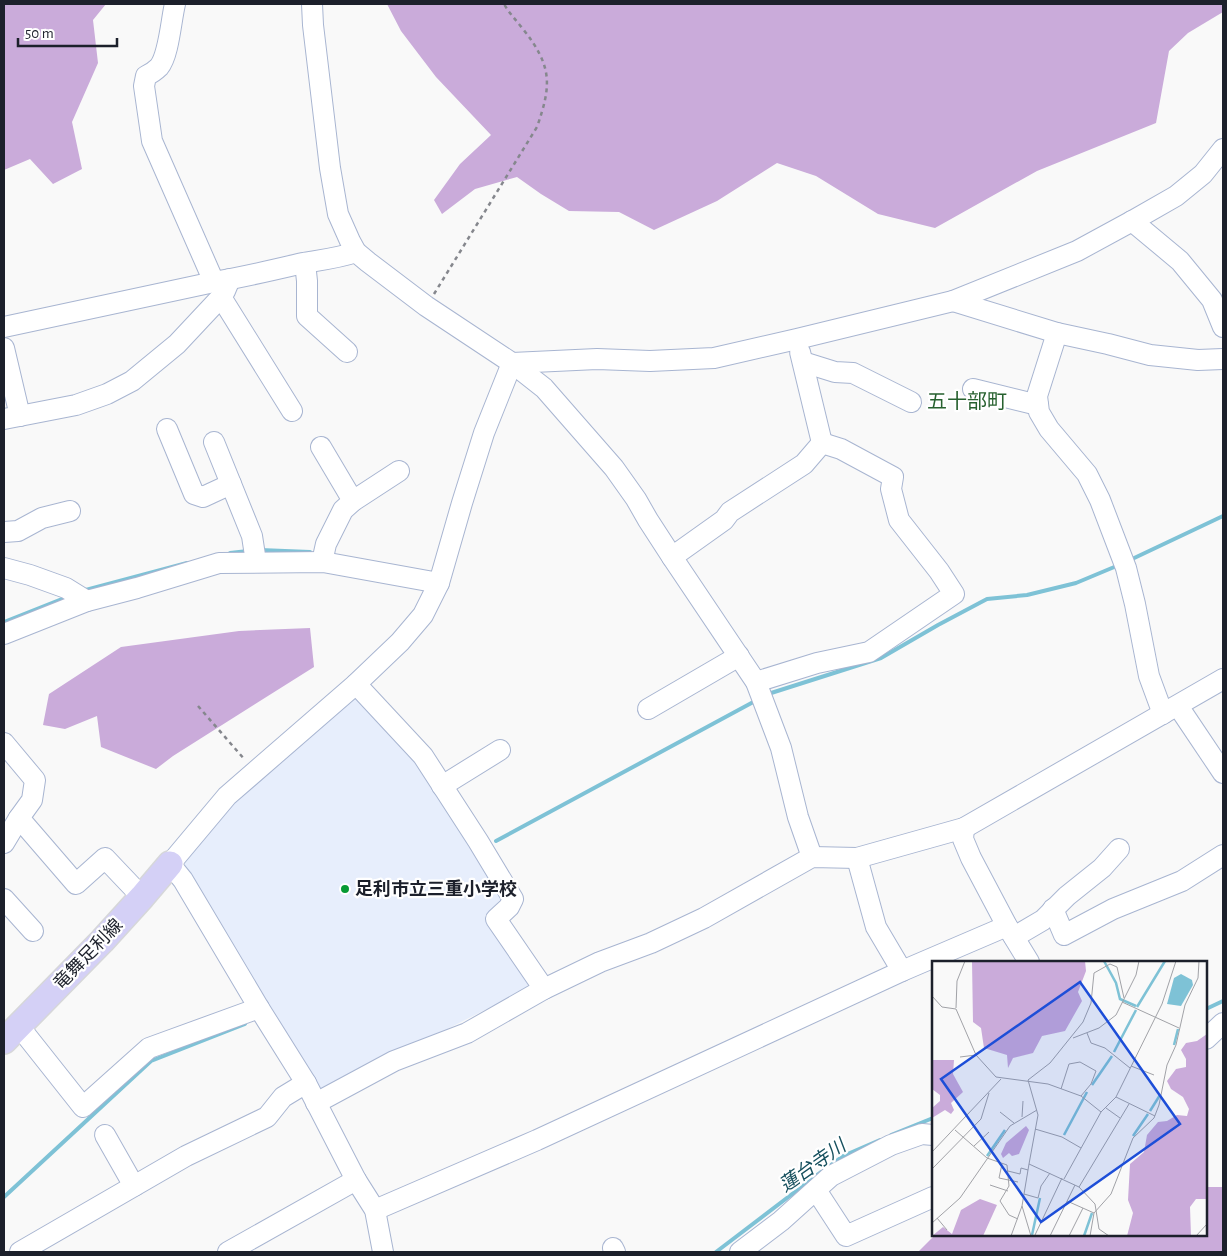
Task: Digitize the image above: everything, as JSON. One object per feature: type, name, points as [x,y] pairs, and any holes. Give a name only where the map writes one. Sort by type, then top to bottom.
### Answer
[{"type":"main road","name":"竜舞足利線","points":[[11,1033],[102,941],[170,864]]},
{"type":"street","points":[[175,4],[165,53],[160,66],[146,76],[144,86],[152,141],[222,286],[292,410]]},
{"type":"street","points":[[311,4],[330,168],[338,214],[356,252],[426,306],[512,363],[544,388],[614,468],[756,682],[781,748],[798,817],[812,858]]},
{"type":"street","points":[[512,363],[597,359],[650,361],[714,358],[953,301],[1077,251],[1132,222],[1176,196],[1203,174],[1223,149]]},
{"type":"street","points":[[1132,222],[1180,261],[1212,300],[1223,327]]},
{"type":"street","points":[[4,327],[222,286],[306,263],[356,252]]},
{"type":"street","points":[[306,263],[307,316],[347,352]]},
{"type":"street","points":[[4,348],[12,418],[76,406],[107,394],[132,381],[177,344],[222,286]]},
{"type":"street","points":[[953,301],[1057,333],[1150,355],[1198,360],[1223,359]]},
{"type":"street","points":[[1057,333],[1037,396],[1039,412],[1049,429],[1087,474],[1100,500],[1126,568],[1149,676],[1170,710],[1223,772]]},
{"type":"street","points":[[798,339],[822,442]]},
{"type":"street","points":[[803,362],[835,372],[853,373],[912,402]]},
{"type":"street","points":[[383,1252],[375,1210],[356,1180],[306,1083],[183,880],[170,864],[227,796],[356,684],[400,642],[423,615],[439,583],[484,433],[512,363]]},
{"type":"street","points":[[973,389],[1038,405]]},
{"type":"street","points":[[167,429],[194,494],[203,497],[231,484]]},
{"type":"street","points":[[214,442],[252,536],[256,562]]},
{"type":"street","points":[[672,557],[724,520],[730,512],[804,464],[822,442]]},
{"type":"street","points":[[756,682],[817,663],[869,652],[954,594],[939,571],[899,520],[890,489],[893,477],[841,449],[822,442]]},
{"type":"street","points":[[321,447],[353,501]]},
{"type":"street","points":[[323,562],[326,544],[343,510],[353,501],[399,471]]},
{"type":"street","points":[[4,532],[18,531],[42,518],[70,511]]},
{"type":"street","points":[[4,634],[87,601],[219,563],[323,562],[439,583]]},
{"type":"street","points":[[4,568],[66,588],[87,601]]},
{"type":"street","points":[[648,709],[739,656]]},
{"type":"street","points":[[316,1103],[394,1061],[466,1033],[544,989],[600,962],[651,943],[704,918],[812,858],[857,858],[964,828],[1223,679]]},
{"type":"street","points":[[356,684],[423,756],[478,841],[513,899],[509,907],[496,919],[544,989]]},
{"type":"street","points":[[442,786],[500,750]]},
{"type":"street","points":[[4,843],[32,800],[35,780],[7,754]]},
{"type":"street","points":[[19,818],[76,884],[104,858],[142,897]]},
{"type":"street","points":[[964,828],[963,839],[968,852],[1028,961]]},
{"type":"street","points":[[375,1210],[537,1140],[902,971],[1043,920],[1053,909],[1102,868],[1118,849]]},
{"type":"street","points":[[1053,909],[1064,935],[1112,909],[1182,881],[1223,855]]},
{"type":"street","points":[[857,858],[876,926],[902,971]]},
{"type":"street","points":[[4,899],[33,931]]},
{"type":"street","points":[[11,1033],[83,1108],[149,1048],[259,1008]]},
{"type":"street","points":[[1207,1038],[1223,1023]]},
{"type":"street","points":[[20,1252],[186,1156],[266,1117],[283,1097],[306,1083]]},
{"type":"street","points":[[740,1252],[781,1221],[831,1176],[891,1145],[922,1134],[932,1135]]},
{"type":"street","points":[[105,1135],[134,1186]]},
{"type":"street","points":[[241,1249],[356,1180]]},
{"type":"street","points":[[816,1190],[846,1236],[932,1197]]},
{"type":"path","points":[[432,296],[537,127],[545,105],[548,84],[545,66],[530,38],[504,4]]},
{"type":"path","points":[[198,706],[255,771]]},
{"type":"shaded area","points":[[4,4],[106,4],[93,20],[98,63],[72,122],[82,169],[53,184],[30,159],[4,170]]},
{"type":"shaded area","points":[[387,4],[1223,4],[1223,12],[1188,33],[1169,51],[1156,123],[1037,171],[935,228],[878,214],[816,176],[777,163],[717,201],[654,230],[619,212],[569,211],[517,177],[475,189],[442,214],[434,200],[460,164],[491,135],[436,77],[401,31]]},
{"type":"shaded area","points":[[310,628],[314,667],[173,756],[156,769],[101,747],[97,716],[65,729],[43,725],[49,694],[121,647],[239,631]]},
{"type":"shaded area","name":"足利市立三重小学校","points":[[357,694],[417,757],[502,898],[485,916],[536,984],[319,1094],[188,879],[184,864],[225,812]]},
{"type":"shaded area","points":[[1207,1187],[1223,1187],[1223,1252],[918,1252],[934,1236],[1207,1236]]},
{"type":"waterway","points":[[1130,560],[1223,516]]},
{"type":"waterway","points":[[260,550],[310,552]]},
{"type":"waterway","points":[[230,553],[248,551]]},
{"type":"waterway","points":[[82,591],[187,563]]},
{"type":"waterway","points":[[768,694],[881,658],[987,599],[1027,595],[1076,583],[1119,565]]},
{"type":"waterway","points":[[4,622],[67,597]]},
{"type":"waterway","points":[[496,841],[757,700]]},
{"type":"waterway","name":"蓮台寺川","points":[[1207,1009],[1223,1001]]},
{"type":"waterway","points":[[4,1197],[151,1061],[245,1024]]},
{"type":"waterway","name":"蓮台寺川","points":[[891,1135],[932,1118]]},
{"type":"waterway","name":"蓮台寺川","points":[[827,1168],[843,1156],[880,1140]]},
{"type":"waterway","name":"蓮台寺川","points":[[716,1252],[821,1172]]},
{"type":"place","name":"足利市立三重小学校","points":[[345,889]]},
{"type":"district","name":"五十部町","points":[[967,401]]}]
